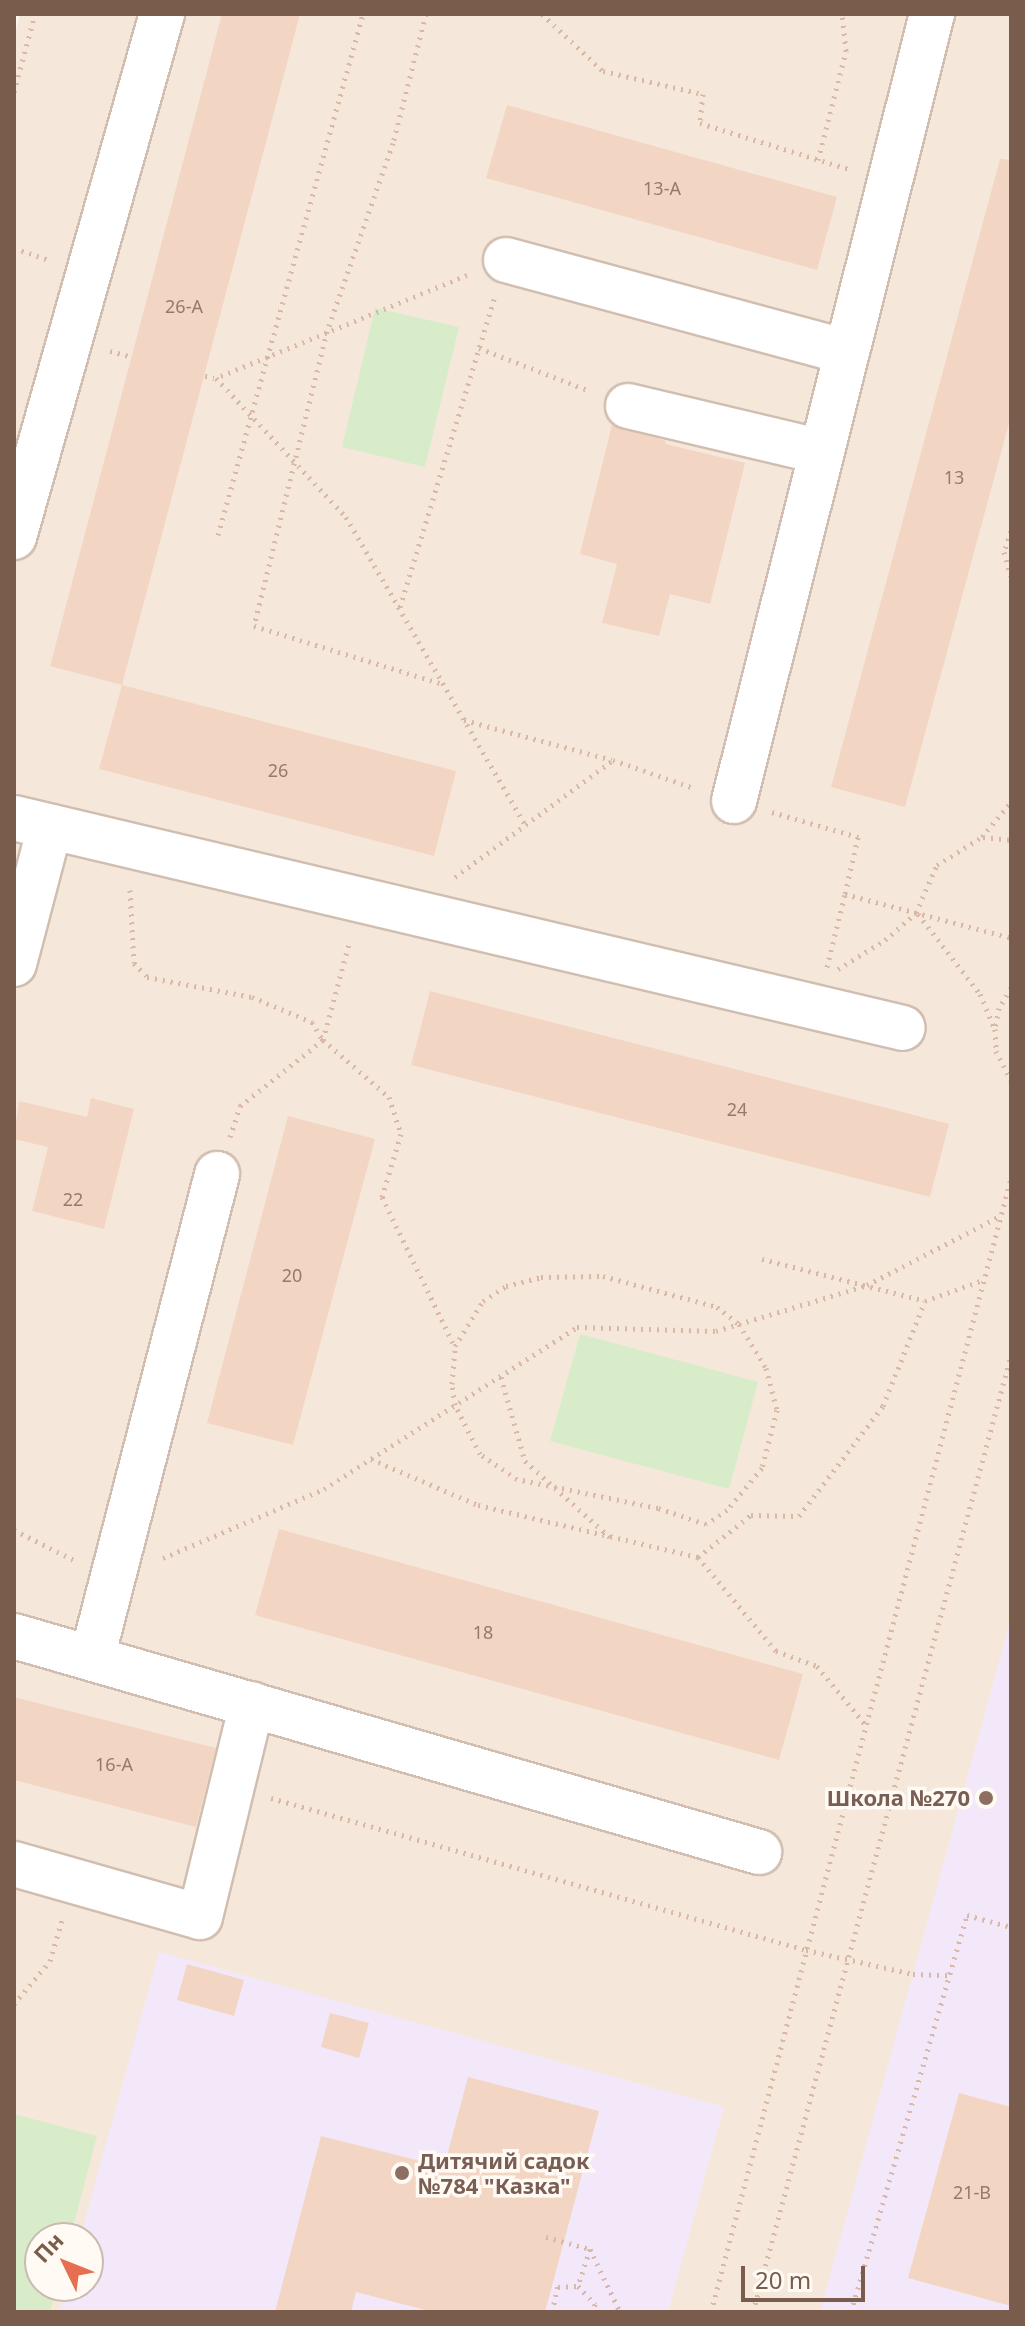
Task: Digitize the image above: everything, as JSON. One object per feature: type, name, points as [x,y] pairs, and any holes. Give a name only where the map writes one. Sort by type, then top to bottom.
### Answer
[{"type":"lane","points":[[14,537],[162,14]]},
{"type":"lane","points":[[734,801],[932,14]]},
{"type":"lane","points":[[506,260],[847,352]]},
{"type":"lane","points":[[628,406],[822,452]]},
{"type":"lane","points":[[14,964],[32,822],[903,1028]]},
{"type":"lane","points":[[92,1658],[217,1174]]},
{"type":"lane","points":[[14,1636],[759,1852]]},
{"type":"lane","points":[[14,1864],[200,1917],[252,1704]]},
{"type":"path","points":[[14,92],[35,14]]},
{"type":"path","points":[[218,535],[363,14]]},
{"type":"path","points":[[426,14],[393,143],[327,331],[254,626],[444,685]]},
{"type":"path","points":[[542,14],[603,71],[703,94],[700,123],[890,182]]},
{"type":"path","points":[[818,160],[846,51],[842,14]]},
{"type":"path","points":[[506,260],[216,378],[346,517],[526,826]]},
{"type":"path","points":[[399,608],[506,260]]},
{"type":"path","points":[[479,348],[628,406]]},
{"type":"path","points":[[205,376],[214,378]]},
{"type":"path","points":[[1011,531],[1004,552],[1011,576]]},
{"type":"path","points":[[464,720],[613,760],[734,801],[858,837],[824,979],[885,940],[916,913],[937,865],[982,837],[1011,802]]},
{"type":"path","points":[[410,911],[613,760]]},
{"type":"path","points":[[982,837],[1011,840]]},
{"type":"path","points":[[127,845],[134,963],[147,977],[252,997],[312,1022],[323,1040],[389,1097],[401,1134],[382,1197],[455,1346]]},
{"type":"path","points":[[845,894],[1011,938]]},
{"type":"path","points":[[217,1174],[240,1106],[323,1040],[361,900]]},
{"type":"path","points":[[916,913],[980,994],[995,1029]]},
{"type":"path","points":[[1011,988],[999,1008],[995,1029],[996,1051],[1011,1081]]},
{"type":"path","points":[[711,2312],[1011,1178]]},
{"type":"path","points":[[14,1530],[113,1579],[324,1489],[577,1327],[716,1331],[867,1285],[1001,1215]]},
{"type":"path","points":[[762,1259],[925,1301],[984,1279]]},
{"type":"path","points":[[603,1276],[717,1307],[739,1324],[766,1368],[777,1410],[762,1468],[727,1510],[706,1524],[658,1508],[517,1479],[480,1454],[455,1405],[452,1384],[455,1346],[483,1301],[506,1286],[541,1277],[603,1276]]},
{"type":"path","points":[[698,1557],[751,1515],[799,1516],[883,1406],[925,1301]]},
{"type":"path","points":[[753,2312],[1011,1355]]},
{"type":"path","points":[[501,1377],[525,1461],[612,1539]]},
{"type":"path","points":[[371,1459],[478,1505],[698,1557],[776,1651],[817,1666],[866,1725]]},
{"type":"path","points":[[232,1787],[806,1950],[913,1974],[949,1975]]},
{"type":"path","points":[[14,2004],[50,1961],[73,1881]]},
{"type":"path","points":[[851,2312],[967,1915],[1011,1927]]},
{"type":"path","points":[[546,2237],[590,2249],[620,2312]]},
{"type":"path","points":[[578,2286],[590,2249]]},
{"type":"path","points":[[552,2312],[558,2287],[578,2286],[595,2304],[593,2312]]},
{"type":"shaded area","points":[[20,14],[1011,14],[1011,2312],[14,2312],[14,37]]},
{"type":"shaded area","name":"Школа №270","points":[[1011,1618],[1011,2312],[820,2312],[913,1974]]},
{"type":"shaded area","name":"Дитячий садок №784 \"Казка\"","points":[[159,1952],[724,2107],[668,2312],[59,2312],[62,2302],[104,2302],[104,2222],[84,2222]]},
{"type":"green space","points":[[375,308],[459,327],[425,467],[342,447]]},
{"type":"green space","points":[[580,1334],[758,1382],[729,1489],[550,1441]]},
{"type":"green space","points":[[14,2114],[97,2136],[74,2222],[24,2222],[24,2302],[53,2302],[50,2312],[14,2312]]},
{"type":"building","points":[[222,14],[300,14],[122,685],[50,666]]},
{"type":"building","points":[[507,105],[837,197],[817,270],[486,178]]},
{"type":"building","points":[[1000,159],[1011,160],[1011,416],[905,807],[831,787]]},
{"type":"building","points":[[612,425],[666,441],[665,444],[745,463],[710,604],[670,594],[659,636],[602,623],[617,564],[580,554]]},
{"type":"building","points":[[122,685],[456,771],[434,856],[99,769]]},
{"type":"building","points":[[430,991],[949,1124],[930,1197],[411,1065]]},
{"type":"building","points":[[91,1098],[134,1109],[104,1229],[32,1211],[48,1147],[14,1139],[19,1101],[87,1117]]},
{"type":"building","points":[[288,1116],[375,1139],[293,1445],[207,1423]]},
{"type":"building","points":[[279,1529],[803,1674],[779,1760],[255,1615]]},
{"type":"building","points":[[14,1697],[216,1748],[196,1827],[14,1780]]},
{"type":"building","points":[[187,1964],[244,1980],[234,2016],[177,2000]]},
{"type":"building","points":[[330,2013],[369,2023],[359,2058],[321,2047]]},
{"type":"building","points":[[468,2077],[599,2111],[545,2312],[433,2312],[356,2292],[351,2312],[275,2312],[321,2136],[444,2167]]},
{"type":"building","points":[[959,2093],[1011,2107],[1011,2306],[908,2278]]},
{"type":"place","name":"Школа №270","points":[[986,1798]]},
{"type":"place","name":"Дитячий садок №784 \"Казка\"","points":[[402,2173]]}]
